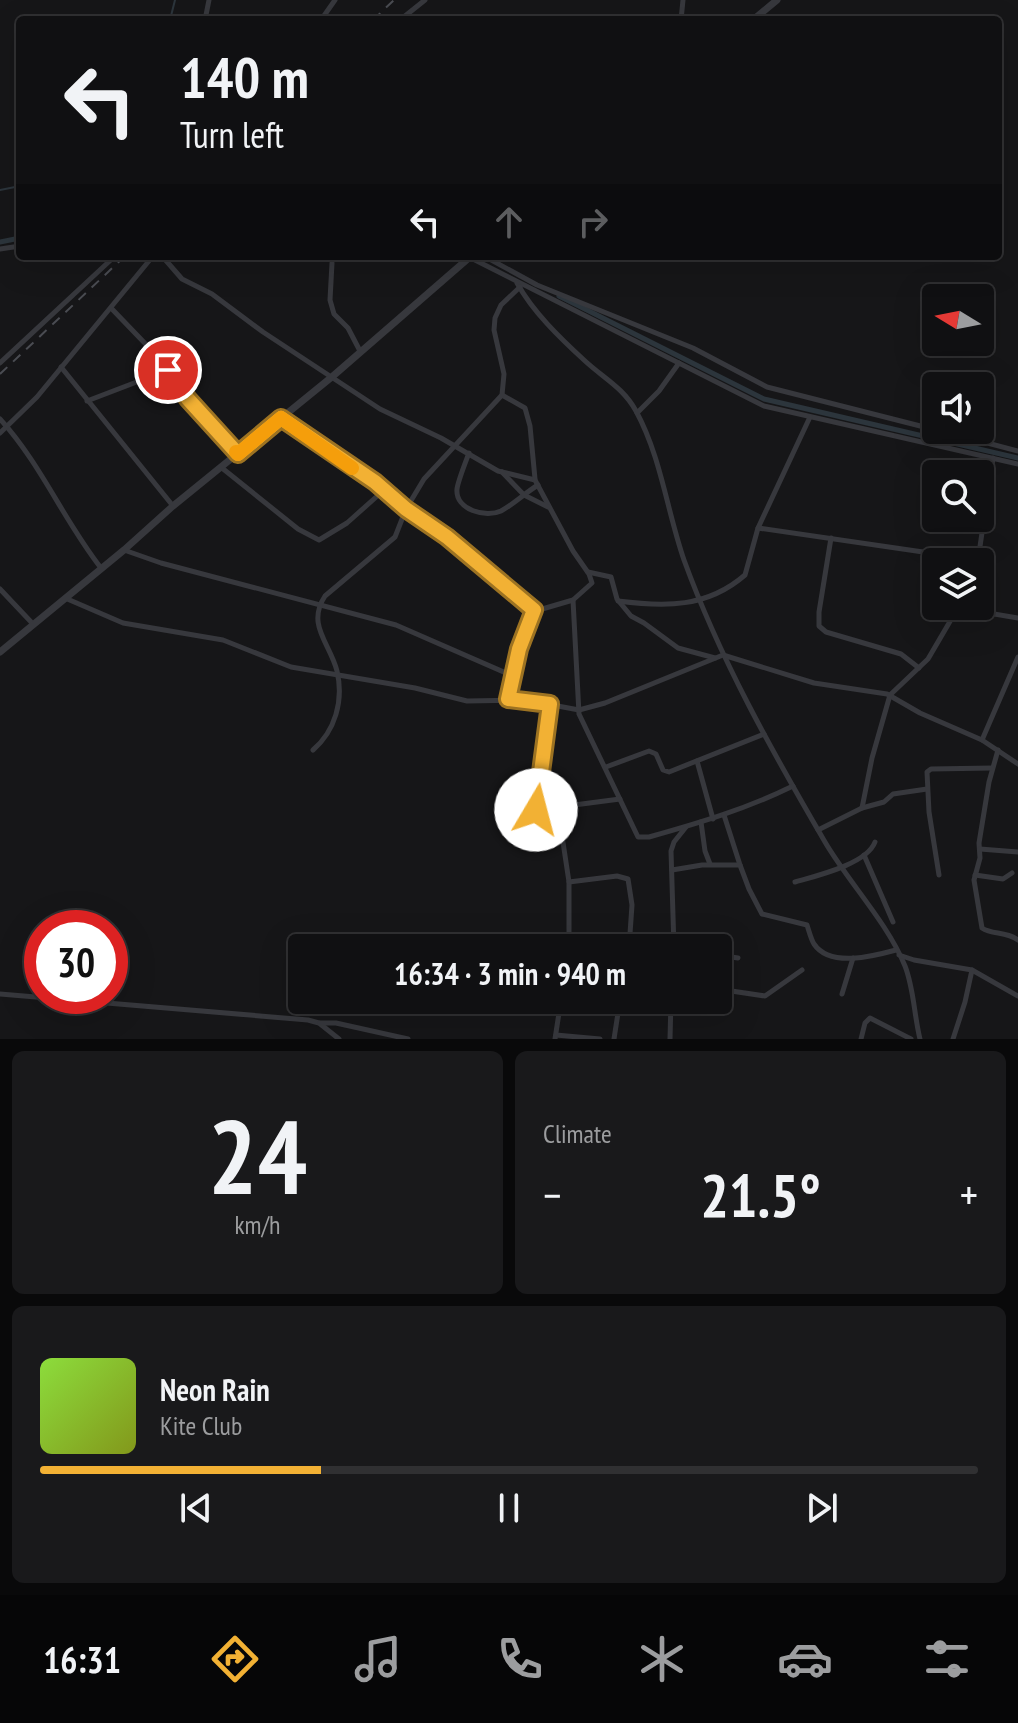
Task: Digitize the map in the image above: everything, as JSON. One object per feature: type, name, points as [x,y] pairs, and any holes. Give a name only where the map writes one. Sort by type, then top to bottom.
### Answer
[{"type":"street","points":[[405,16],[425,0]]},
{"type":"street","points":[[758,16],[777,0]]},
{"type":"street","points":[[0,363],[111,260]]},
{"type":"street","points":[[0,433],[8,428],[61,367],[150,260]]},
{"type":"street","points":[[165,260],[182,279],[212,294],[263,332],[380,409],[457,446],[501,472],[524,495],[548,507]]},
{"type":"street","points":[[0,652],[333,376],[466,260]]},
{"type":"street","points":[[474,260],[764,406],[1018,464]]},
{"type":"street","points":[[491,260],[537,285],[693,348],[767,387],[922,426]]},
{"type":"street","points":[[332,263],[330,300],[334,314],[348,328],[360,351]]},
{"type":"street","points":[[313,750],[333,729],[338,675],[318,626],[319,606],[325,596],[395,537],[406,509],[424,479],[502,395],[504,374],[494,330],[495,318],[501,305],[519,285]]},
{"type":"street","points":[[519,285],[552,328],[586,362],[618,386],[637,413],[648,439],[684,559],[723,655],[840,868],[878,920],[905,966],[920,1039]]},
{"type":"street","points":[[111,308],[141,337],[188,399],[238,454]]},
{"type":"street","points":[[637,413],[659,391],[679,363]]},
{"type":"street","points":[[61,367],[173,506]]},
{"type":"street","points":[[87,401],[168,370]]},
{"type":"street","points":[[502,395],[525,408],[536,482],[592,581],[591,586],[573,600],[534,610],[529,618],[508,699]]},
{"type":"street","points":[[618,601],[654,605],[690,603],[745,575],[758,528],[810,417]]},
{"type":"street","points":[[281,418],[447,537],[534,610]]},
{"type":"street","points":[[0,419],[101,568]]},
{"type":"street","points":[[991,444],[1018,451]]},
{"type":"street","points":[[469,453],[457,491],[470,510],[496,513],[524,495],[536,482]]},
{"type":"street","points":[[980,548],[993,458]]},
{"type":"street","points":[[222,468],[298,529],[319,540],[347,523],[384,490]]},
{"type":"street","points":[[501,472],[536,482]]},
{"type":"street","points":[[758,528],[922,552]]},
{"type":"street","points":[[831,538],[819,626],[826,632],[901,654],[919,668]]},
{"type":"street","points":[[124,550],[161,563],[396,625],[513,676]]},
{"type":"street","points":[[588,572],[611,577],[618,601],[631,616],[669,643],[716,658]]},
{"type":"street","points":[[0,589],[33,624]]},
{"type":"street","points":[[65,598],[123,623],[223,640],[284,666],[429,691],[467,701],[508,699],[579,710],[605,703],[723,655],[814,683],[890,695],[920,713],[982,740],[1018,764]]},
{"type":"street","points":[[573,600],[579,710],[592,745],[606,767],[638,837],[649,837],[713,819],[751,806],[793,786]]},
{"type":"street","points":[[994,614],[1018,618]]},
{"type":"street","points":[[862,808],[890,695],[928,659],[951,620]]},
{"type":"street","points":[[982,740],[1017,661]]},
{"type":"street","points":[[550,704],[535,807],[538,811],[620,799]]},
{"type":"street","points":[[606,767],[649,751],[656,754],[667,772],[764,734]]},
{"type":"street","points":[[998,750],[992,768],[974,890],[982,928],[1006,933],[1018,940]]},
{"type":"street","points":[[697,761],[713,819]]},
{"type":"street","points":[[939,875],[927,772],[931,769],[992,768]]},
{"type":"street","points":[[818,830],[862,808],[886,802],[893,794],[927,789]]},
{"type":"street","points":[[558,809],[569,882],[569,934]]},
{"type":"street","points":[[724,815],[749,889],[762,914],[807,925],[819,949],[836,956],[853,958],[897,952],[914,960],[972,970],[1018,996]]},
{"type":"street","points":[[701,822],[710,864]]},
{"type":"street","points":[[674,934],[672,846],[686,827]]},
{"type":"street","points":[[795,882],[840,868],[872,850],[875,842]]},
{"type":"street","points":[[980,849],[1018,852]]},
{"type":"street","points":[[864,855],[893,922]]},
{"type":"street","points":[[672,870],[710,864],[740,865]]},
{"type":"street","points":[[975,875],[1003,879],[1012,873]]},
{"type":"street","points":[[569,882],[617,876],[628,879],[632,905],[630,934]]},
{"type":"street","points":[[732,957],[738,958]]},
{"type":"street","points":[[842,994],[853,958]]},
{"type":"street","points":[[732,991],[766,995],[802,970]]},
{"type":"street","points":[[953,1039],[972,970]]},
{"type":"street","points":[[0,994],[336,1023],[408,1039]]},
{"type":"street","points":[[559,1014],[555,1037],[600,1039]]},
{"type":"street","points":[[614,1039],[618,1014]]},
{"type":"street","points":[[670,1039],[671,1014]]},
{"type":"street","points":[[861,1039],[865,1023],[870,1018],[911,1039]]},
{"type":"street","points":[[319,1023],[339,1039]]},
{"type":"waterway","points":[[171,16],[175,0]]},
{"type":"waterway","points":[[0,190],[16,187]]},
{"type":"waterway","points":[[0,242],[16,239]]},
{"type":"waterway","points":[[559,296],[764,399],[1018,458]]},
{"type":"railway","points":[[377,16],[394,0]]},
{"type":"railway","points":[[0,374],[121,260]]},
{"type":"slow traffic","points":[[236,452],[238,454],[281,418],[352,468]]},
{"type":"route","points":[[168,370],[188,399],[238,454],[281,418],[375,482],[534,610],[519,649],[508,699],[550,704],[536,810]]}]
